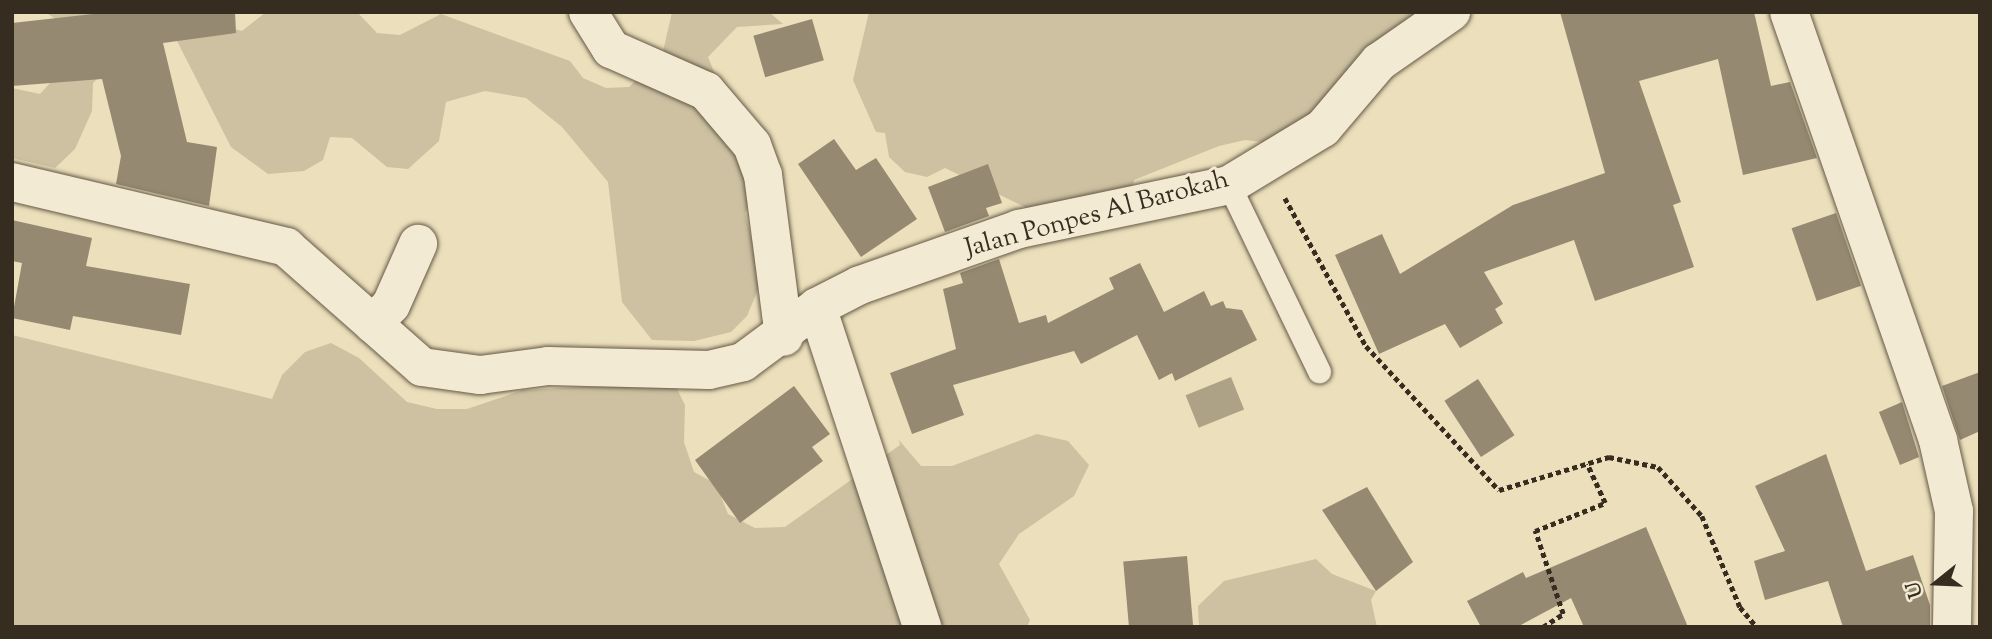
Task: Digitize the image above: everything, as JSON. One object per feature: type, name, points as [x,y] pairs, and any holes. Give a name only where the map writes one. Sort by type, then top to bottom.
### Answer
[{"type":"street","points":[[588,12],[611,49],[706,91],[752,145],[764,175],[784,337]]},
{"type":"street","name":"Jalan Ponpes Al Barokah","points":[[12,182],[286,247],[422,367],[480,375],[548,366],[709,370],[743,362],[784,337],[817,307],[1019,229],[1229,185],[1323,128],[1379,62],[1451,12]]},
{"type":"street","points":[[1789,12],[1938,440],[1954,511],[1952,627]]},
{"type":"street","points":[[373,324],[391,305],[418,244]]},
{"type":"street","points":[[817,307],[922,627]]},
{"type":"lane","points":[[1229,185],[1319,371]]},
{"type":"path","points":[[1266,164],[1366,346],[1499,490],[1609,457],[1658,467],[1702,516],[1740,607],[1758,627]]},
{"type":"path","points":[[1543,627],[1563,614],[1535,531],[1605,503],[1587,464]]},
{"type":"shaded area","points":[[45,12],[91,12],[103,73],[93,83],[92,111],[75,149],[55,168],[12,158],[12,88],[40,94],[61,71],[57,20]]},
{"type":"shaded area","points":[[266,12],[357,12],[377,33],[400,35],[441,14],[570,61],[583,78],[606,88],[629,87],[662,56],[672,12],[769,12],[783,24],[737,27],[708,57],[760,183],[745,213],[762,280],[747,316],[731,332],[694,341],[652,340],[622,302],[608,182],[562,127],[526,98],[485,91],[446,102],[439,141],[408,169],[387,167],[352,138],[330,137],[323,160],[304,171],[268,174],[231,147],[177,41],[188,16],[242,31]]},
{"type":"shaded area","points":[[869,12],[1457,12],[1288,145],[1245,140],[1219,146],[1134,180],[1132,190],[1029,209],[945,168],[927,177],[905,172],[889,157],[885,133],[876,132],[853,80]]},
{"type":"shaded area","points":[[12,335],[272,399],[282,375],[305,352],[331,343],[359,358],[407,402],[437,409],[467,409],[523,390],[642,384],[670,375],[685,405],[684,442],[694,472],[716,484],[728,514],[755,528],[785,527],[900,445],[899,440],[921,466],[952,466],[1037,434],[1068,441],[1089,465],[1074,496],[1019,534],[999,564],[1030,620],[1027,627],[12,627]]},
{"type":"shaded area","points":[[1231,377],[1244,409],[1199,428],[1186,395]]},
{"type":"shaded area","points":[[1316,559],[1332,574],[1376,591],[1371,600],[1377,627],[1199,627],[1198,606],[1224,581]]},
{"type":"building","points":[[111,12],[235,12],[236,33],[163,43],[187,142],[217,147],[209,206],[116,184],[121,156],[102,79],[12,86],[12,23]]},
{"type":"building","points":[[1560,12],[1754,12],[1771,86],[1790,82],[1817,158],[1743,175],[1718,59],[1639,81],[1681,202],[1673,205],[1694,267],[1595,301],[1574,240],[1484,272],[1503,304],[1495,309],[1503,323],[1460,348],[1445,324],[1379,354],[1335,255],[1382,234],[1400,274],[1513,205],[1605,173]]},
{"type":"building","points":[[812,19],[824,60],[765,77],[753,36]]},
{"type":"building","points":[[834,139],[856,170],[876,158],[917,219],[861,257],[798,164]]},
{"type":"building","points":[[988,164],[1002,203],[986,208],[989,216],[945,232],[928,187]]},
{"type":"building","points":[[1836,213],[1861,286],[1817,301],[1792,228]]},
{"type":"building","points":[[12,220],[92,238],[86,266],[190,284],[181,335],[73,316],[70,330],[12,318],[22,263],[12,261]]},
{"type":"building","points":[[999,259],[1019,323],[1046,315],[1048,323],[1114,289],[1109,278],[1140,263],[1164,312],[1204,291],[1211,306],[1223,301],[1226,308],[1242,310],[1257,340],[1175,381],[1172,373],[1159,380],[1137,335],[1081,364],[1074,351],[953,385],[964,415],[912,434],[890,373],[956,349],[943,289],[963,283],[960,273]]},
{"type":"building","points":[[1980,372],[1980,431],[1960,440],[1942,386]]},
{"type":"building","points":[[1478,379],[1514,435],[1481,457],[1444,401]]},
{"type":"building","points":[[794,386],[830,434],[812,447],[823,461],[740,523],[695,460]]},
{"type":"building","points":[[1902,402],[1919,457],[1900,465],[1879,412]]},
{"type":"building","points":[[1826,454],[1866,571],[1913,555],[1930,605],[1930,627],[1843,627],[1828,581],[1765,600],[1754,561],[1785,551],[1755,486]]},
{"type":"building","points":[[1367,487],[1413,562],[1376,591],[1322,510]]},
{"type":"building","points":[[1646,527],[1688,627],[1584,627],[1571,598],[1517,627],[1481,627],[1467,601],[1523,572],[1526,578]]},
{"type":"building","points":[[1187,556],[1193,627],[1129,627],[1123,562]]}]
